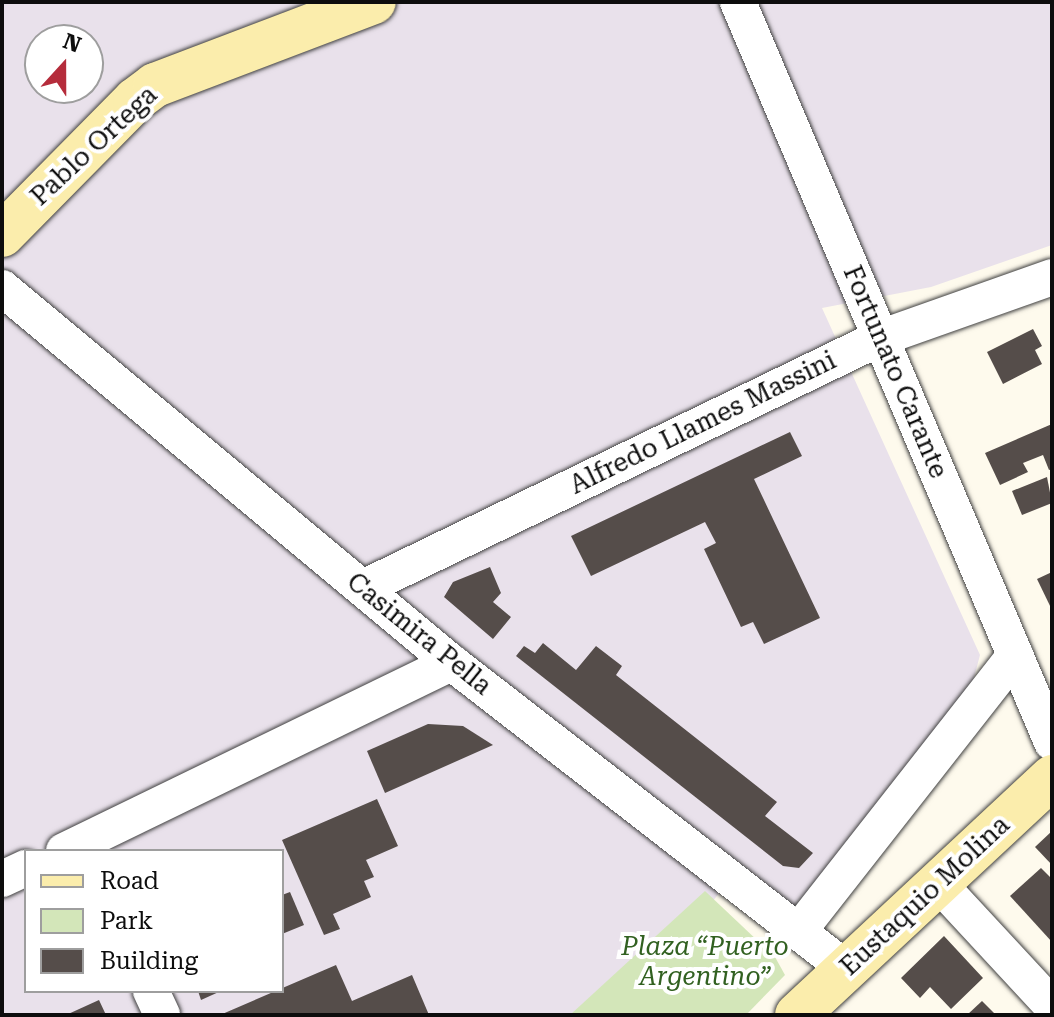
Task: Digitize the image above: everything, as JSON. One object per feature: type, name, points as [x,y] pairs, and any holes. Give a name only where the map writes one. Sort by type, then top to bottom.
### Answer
[{"type":"street","name":"Pablo Ortega","points":[[2,235],[135,100],[155,85],[374,2]]},
{"type":"street","name":"Fortunato Carante","points":[[738,2],[1052,742]]},
{"type":"street","name":"Alfredo Llames Massini","points":[[363,588],[880,338],[1052,277]]},
{"type":"street","name":"Casimira Pella","points":[[2,288],[452,663],[846,969]]},
{"type":"street","points":[[798,932],[1015,655]]},
{"type":"street","points":[[77,848],[452,663]]},
{"type":"street","name":"Eustaquio Molina","points":[[797,1015],[1052,777]]},
{"type":"street","points":[[2,879],[24,869]]},
{"type":"street","points":[[939,884],[1052,1006]]},
{"type":"street","points":[[152,993],[162,1015]]},
{"type":"shaded area","points":[[2,2],[1052,2],[1052,245],[931,287],[822,308],[980,655],[972,685],[803,913],[740,865],[692,929],[599,1015],[2,1015]]},
{"type":"green space","name":"Plaza “Puerto Argentino”","points":[[705,891],[775,957],[785,975],[746,1015],[570,1015]]},
{"type":"building","points":[[1033,329],[1042,346],[1035,350],[1042,364],[1003,384],[987,352]]},
{"type":"building","points":[[1052,424],[1052,469],[1049,470],[1043,455],[1023,463],[1028,472],[1000,485],[985,453]]},
{"type":"building","points":[[790,432],[802,456],[754,479],[820,618],[764,644],[753,622],[741,627],[704,549],[716,543],[705,522],[591,576],[571,536]]},
{"type":"building","points":[[1047,477],[1052,503],[1022,515],[1012,491]]},
{"type":"building","points":[[490,567],[501,593],[493,602],[511,617],[493,639],[444,597],[453,582]]},
{"type":"building","points":[[1052,572],[1052,610],[1037,579]]},
{"type":"building","points":[[543,643],[576,670],[596,646],[622,666],[616,675],[777,802],[765,816],[813,853],[799,868],[783,866],[516,656],[524,646],[535,653]]},
{"type":"building","points":[[428,724],[463,726],[493,745],[385,793],[367,751]]},
{"type":"building","points":[[377,799],[398,846],[366,860],[374,877],[364,881],[371,897],[333,914],[340,929],[324,935],[282,840]]},
{"type":"building","points":[[1052,831],[1052,865],[1035,847]]},
{"type":"building","points":[[1041,868],[1052,879],[1052,942],[1010,896]]},
{"type":"building","points":[[290,892],[304,925],[284,933],[284,894]]},
{"type":"building","points":[[944,936],[983,978],[951,1009],[930,987],[920,998],[901,978]]},
{"type":"building","points":[[336,965],[352,1001],[412,975],[429,1015],[220,1015],[271,993],[284,993],[284,987]]},
{"type":"building","points":[[199,993],[217,993],[201,1000]]},
{"type":"building","points":[[99,1000],[106,1015],[66,1015]]},
{"type":"building","points":[[982,1001],[996,1015],[967,1015]]}]
